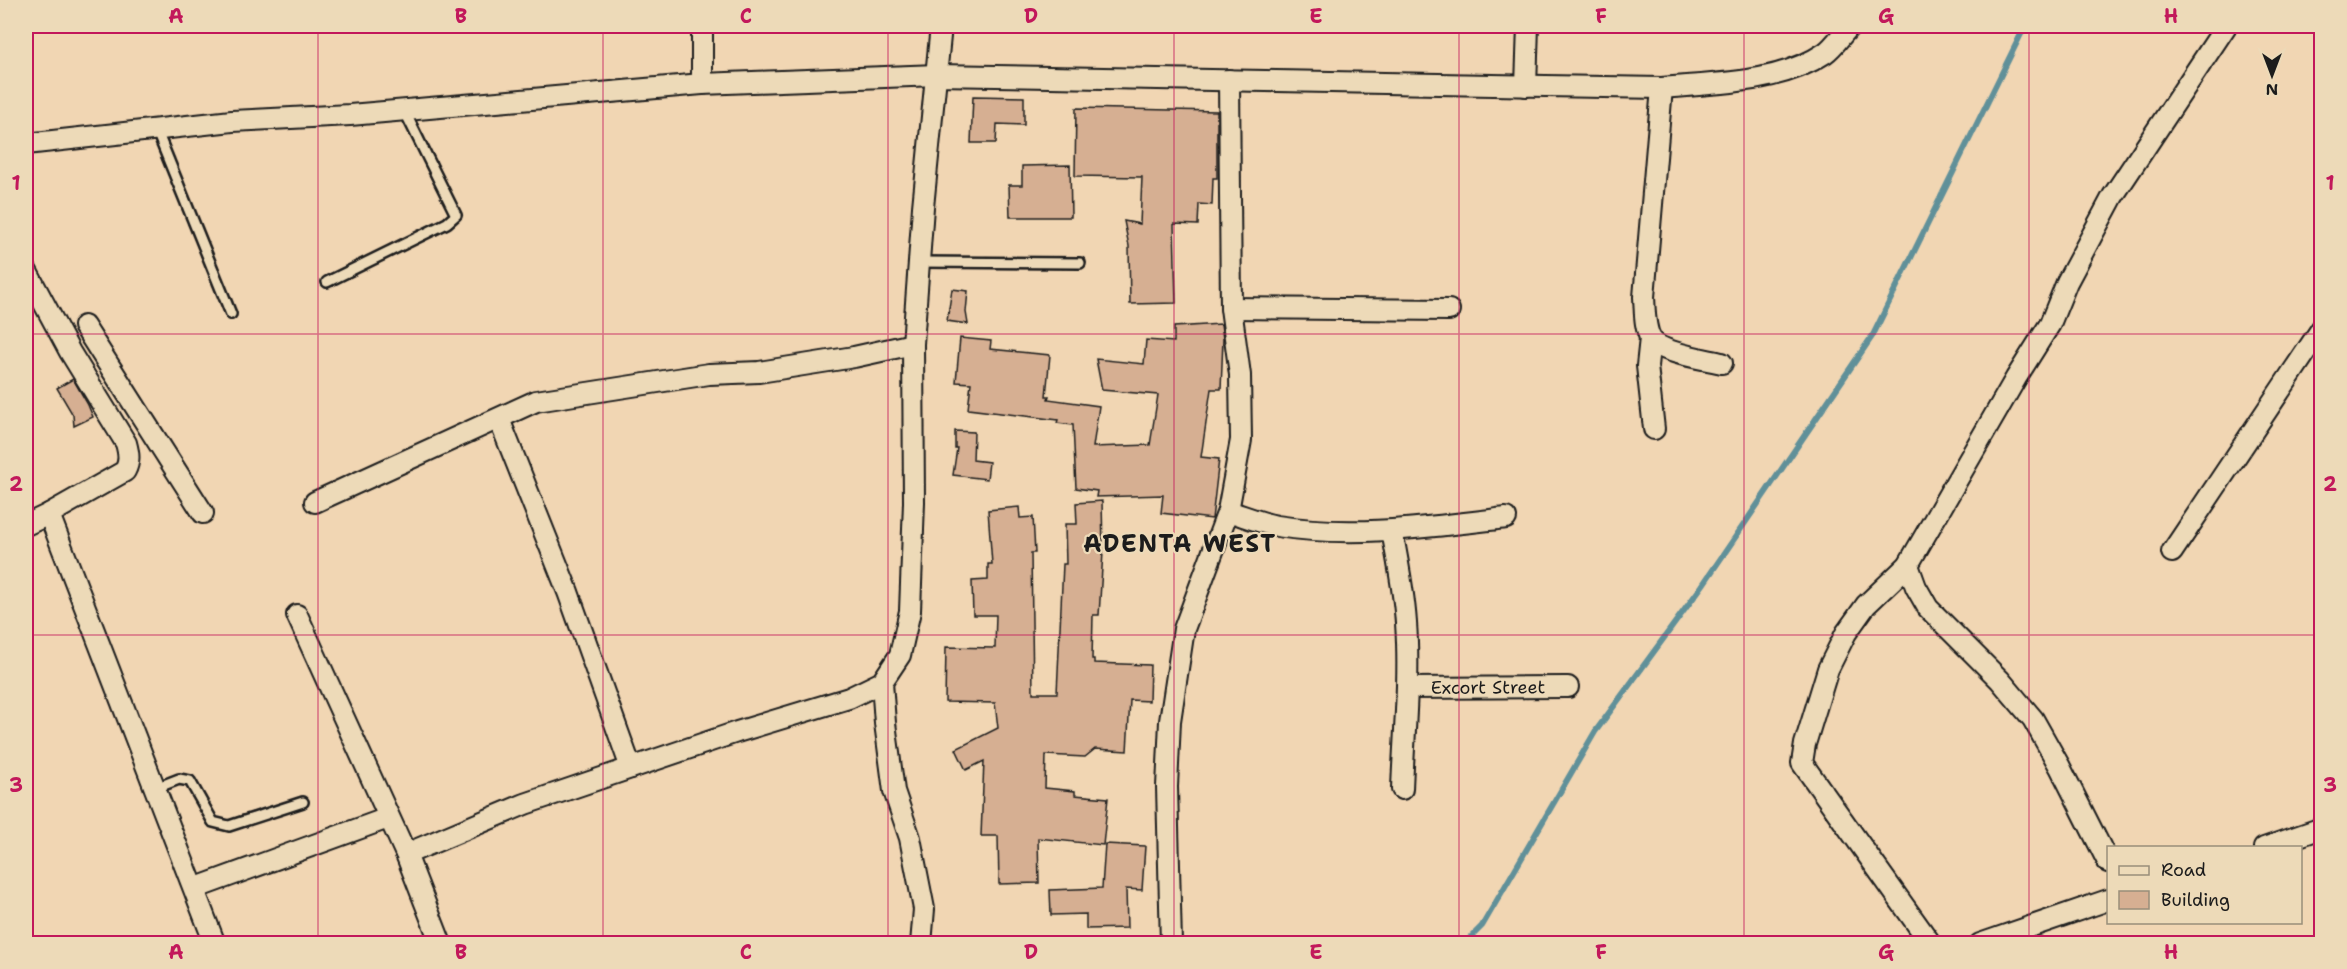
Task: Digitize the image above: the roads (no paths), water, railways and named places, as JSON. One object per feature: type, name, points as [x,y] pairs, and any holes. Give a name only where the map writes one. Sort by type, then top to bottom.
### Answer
[{"type":"street","points":[[702,26],[702,84]]},
{"type":"street","points":[[406,854],[525,804],[737,732],[849,698],[882,682],[900,655],[910,611],[914,502],[913,344],[923,207],[941,26]]},
{"type":"street","points":[[1526,86],[1528,26]]},
{"type":"street","points":[[26,144],[232,122],[404,111],[702,84],[937,75],[1662,88],[1732,81],[1785,72],[1826,53],[1850,26]]},
{"type":"street","points":[[1931,944],[1802,763],[1805,744],[1828,669],[1846,633],[1866,605],[1908,565],[2016,378],[2050,324],[2067,282],[2113,196],[2226,26]]},
{"type":"street","points":[[1171,944],[1167,787],[1170,721],[1184,629],[1228,511],[1241,440],[1240,375],[1231,308],[1229,80]]},
{"type":"street","points":[[1662,88],[1644,297],[1646,326],[1650,338],[1658,347],[1722,363]]},
{"type":"street","points":[[26,270],[70,352],[126,443],[129,453],[129,462],[125,471],[26,525]]},
{"type":"street","points":[[1231,308],[1449,310]]},
{"type":"street","points":[[84,326],[203,513]]},
{"type":"street","points":[[2172,552],[2322,328]]},
{"type":"street","points":[[1650,338],[1647,366],[1654,429]]},
{"type":"street","points":[[315,502],[536,401],[709,374],[759,372],[854,357],[913,344]]},
{"type":"street","points":[[92,389],[117,377]]},
{"type":"street","points":[[499,419],[568,592],[631,768]]},
{"type":"street","points":[[129,453],[157,440]]},
{"type":"street","points":[[1228,511],[1276,525],[1392,531],[1506,518]]},
{"type":"street","points":[[49,514],[196,888],[215,944]]},
{"type":"street","points":[[1392,531],[1402,585],[1406,625],[1407,688],[1402,789]]},
{"type":"street","points":[[1908,565],[1928,608],[2000,680],[2033,719],[2107,858]]},
{"type":"street","points":[[297,615],[406,854],[441,944]]},
{"type":"street","points":[[882,682],[894,791],[910,838],[924,909],[918,942]]},
{"type":"street","name":"Excort Street","points":[[1407,688],[1568,687]]},
{"type":"street","points":[[196,888],[388,818]]},
{"type":"street","points":[[2270,846],[2322,828]]},
{"type":"street","points":[[1980,944],[2107,901]]},
{"type":"lane","points":[[327,282],[447,223],[456,215],[404,111]]},
{"type":"lane","points":[[156,129],[231,314]]},
{"type":"lane","points":[[919,262],[1080,263]]},
{"type":"lane","points":[[156,788],[179,779],[190,781],[213,822],[229,826],[303,802]]},
{"type":"waterway","points":[[1464,944],[1482,926],[1595,732],[1702,586],[1873,335],[2025,26]]},
{"type":"district","name":"ADENTA WEST","points":[[1180,544]]}]
